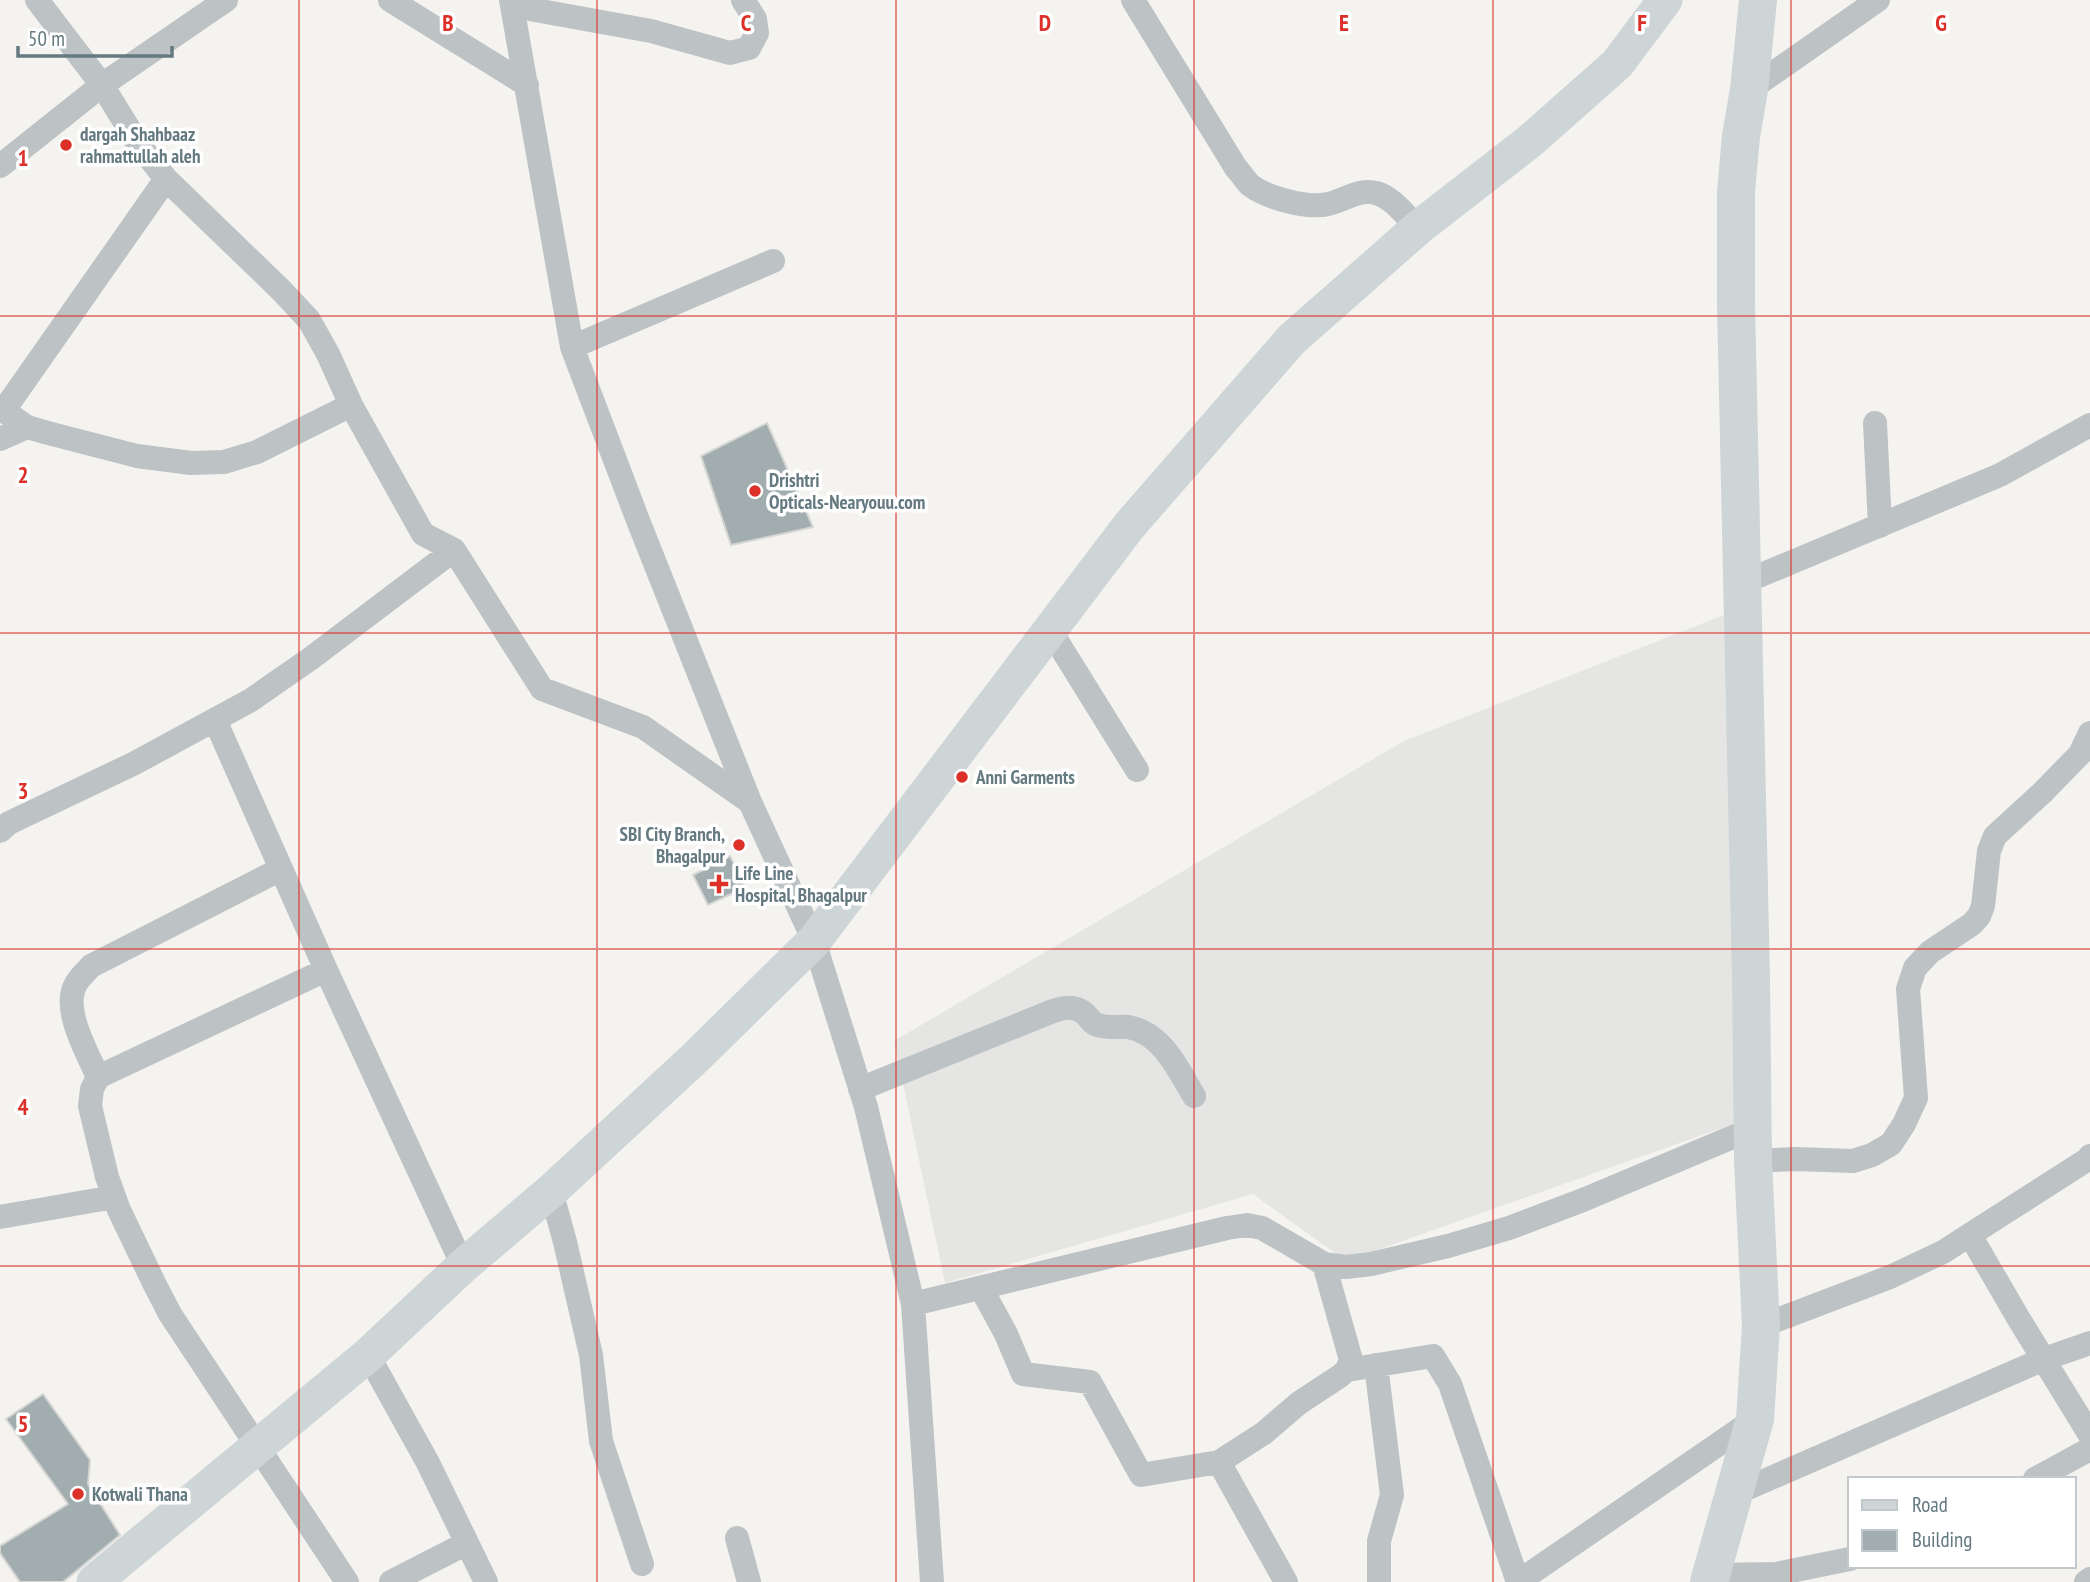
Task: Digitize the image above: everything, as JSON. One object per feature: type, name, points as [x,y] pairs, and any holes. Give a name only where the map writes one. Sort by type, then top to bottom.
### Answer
[{"type":"main road","points":[[94,1582],[368,1355],[695,1058],[814,941],[1129,526],[1292,339],[1418,228],[1530,141],[1617,64],[1665,0]]},
{"type":"main road","points":[[1709,1578],[1755,1419],[1761,1326],[1753,1145],[1736,305],[1736,192],[1758,0]]},
{"type":"street","points":[[37,0],[102,85],[137,142],[166,179],[309,320],[351,405],[423,534],[454,550],[542,689],[643,727],[750,802]]},
{"type":"street","points":[[0,166],[102,85],[226,0]]},
{"type":"street","points":[[390,0],[527,85]]},
{"type":"street","points":[[743,0],[755,19],[757,33],[749,48],[730,52],[651,31],[512,3],[572,347],[750,802],[814,941],[878,1155],[913,1304],[932,1582]]},
{"type":"street","points":[[1133,0],[1236,168],[1250,185],[1266,193],[1312,206],[1330,204],[1367,192],[1377,193],[1394,204],[1418,228]]},
{"type":"street","points":[[1749,90],[1878,0]]},
{"type":"street","points":[[166,179],[2,409],[27,427],[137,456],[191,463],[225,462],[257,452],[351,405]]},
{"type":"street","points":[[572,347],[774,261]]},
{"type":"street","points":[[1875,423],[1880,526]]},
{"type":"street","points":[[1742,583],[2000,475],[2090,425]]},
{"type":"street","points":[[0,439],[27,427]]},
{"type":"street","points":[[0,831],[9,823],[90,786],[251,699],[310,659],[454,550]]},
{"type":"street","points":[[1050,630],[1137,770]]},
{"type":"street","points":[[215,720],[326,970],[463,1266]]},
{"type":"street","points":[[913,1304],[1247,1225],[1262,1228],[1324,1264],[1346,1268],[1448,1246],[1753,1145],[1796,1159],[1853,1161],[1872,1156],[1891,1144],[1916,1098],[1908,989],[1915,968],[1930,951],[1972,924],[1979,916],[1983,906],[1989,851],[1995,836],[2080,754],[2090,733]]},
{"type":"street","points":[[98,1077],[75,1023],[73,989],[80,977],[91,966],[281,869]]},
{"type":"street","points":[[326,970],[98,1077],[92,1089],[90,1105],[114,1196],[170,1314],[347,1582]]},
{"type":"street","points":[[860,1089],[1069,1006],[1082,1011],[1094,1024],[1128,1027],[1157,1041],[1170,1056],[1194,1096]]},
{"type":"street","points":[[1761,1326],[1890,1277],[1942,1252],[2089,1158]]},
{"type":"street","points":[[551,1191],[591,1355],[601,1441],[642,1564]]},
{"type":"street","points":[[0,1217],[114,1196]]},
{"type":"street","points":[[1970,1235],[2090,1435]]},
{"type":"street","points":[[1324,1264],[1351,1360],[1347,1370]]},
{"type":"street","points":[[981,1288],[1006,1334],[1023,1374],[1090,1382],[1141,1475],[1219,1462],[1264,1433],[1299,1403],[1347,1370],[1433,1356],[1450,1384],[1518,1582],[1755,1419]]},
{"type":"street","points":[[1734,1494],[2044,1359],[2090,1343]]},
{"type":"street","points":[[368,1355],[428,1463],[486,1582]]},
{"type":"street","points":[[1376,1365],[1392,1495],[1379,1541],[1379,1582]]},
{"type":"street","points":[[2039,1477],[2090,1449]]},
{"type":"street","points":[[1219,1462],[1286,1582]]},
{"type":"street","points":[[737,1538],[749,1582]]},
{"type":"street","points":[[391,1582],[467,1542]]},
{"type":"street","points":[[1709,1578],[1776,1574],[1848,1559]]},
{"type":"shaded area","points":[[1729,613],[1739,1122],[1346,1261],[1253,1194],[945,1283],[894,1041],[1404,741]]},
{"type":"building","name":"Drishtri Opticals-Nearyouu.com","points":[[767,423],[813,527],[731,545],[701,456]]},
{"type":"building","points":[[730,856],[746,887],[708,905],[693,875]]},
{"type":"building","name":"Kotwali Thana","points":[[43,1394],[90,1460],[88,1484],[120,1535],[63,1582],[20,1582],[0,1553],[0,1546],[68,1504],[6,1419]]},
{"type":"place","name":"dargah Shahbaaz rahmattullah aleh","points":[[66,145]]},
{"type":"place","name":"Drishtri Opticals-Nearyouu.com","points":[[755,491]]},
{"type":"place","name":"Anni Garments","points":[[962,777]]},
{"type":"place","name":"SBI City Branch, Bhagalpur","points":[[739,845]]},
{"type":"place","name":"Life Line Hospital, Bhagalpur","points":[[719,884]]},
{"type":"place","name":"Kotwali Thana","points":[[78,1494]]}]
